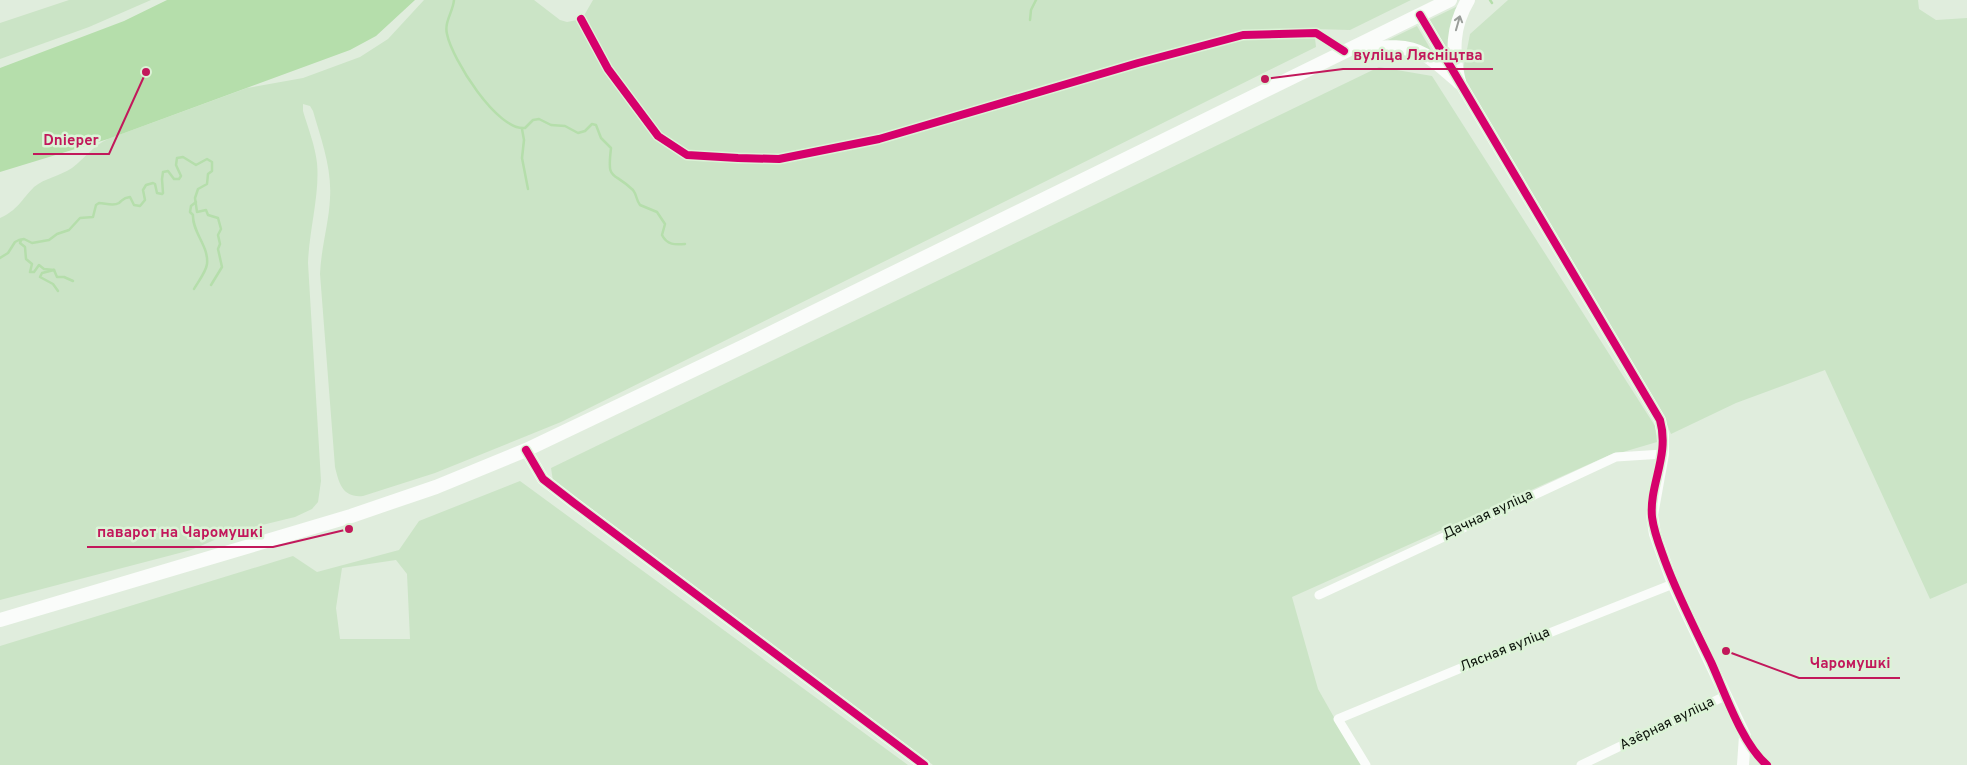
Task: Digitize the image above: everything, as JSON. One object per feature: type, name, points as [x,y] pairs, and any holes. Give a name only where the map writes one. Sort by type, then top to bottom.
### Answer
[{"type":"main road","points":[[0,620],[351,516],[436,487],[526,450],[1450,0]]},
{"type":"main road","points":[[1459,82],[1453,47],[1459,18],[1468,0]]},
{"type":"main road","points":[[1344,51],[1388,47],[1412,50],[1424,55],[1459,82]]},
{"type":"street","points":[[1420,15],[1655,408],[1662,428],[1663,454],[1652,515],[1655,534],[1674,584],[1745,736],[1756,754],[1768,765]]},
{"type":"street","points":[[581,19],[608,69],[658,136],[687,155],[738,158],[780,159],[879,139],[1138,63],[1243,35],[1316,33],[1344,51]]},
{"type":"street","points":[[526,450],[543,479],[574,504],[924,765]]},
{"type":"street","name":"Дачная вуліца","points":[[1319,595],[1616,457],[1663,454]]},
{"type":"street","name":"Лясная вуліца","points":[[1366,765],[1338,720],[1466,666],[1674,584]]},
{"type":"street","name":"Азёрная вуліца","points":[[1581,765],[1726,696]]},
{"type":"street","points":[[1744,765],[1745,736]]},
{"type":"shaded area","points":[[69,0],[151,0],[89,27],[0,59],[0,23]]},
{"type":"shaded area","points":[[167,0],[415,0],[376,36],[350,50],[108,139],[0,172],[0,68],[124,21]]},
{"type":"shaded area","points":[[424,0],[534,0],[560,20],[567,22],[582,19],[593,0],[1411,0],[1350,30],[1314,29],[1316,47],[561,422],[435,473],[363,496],[351,495],[343,489],[335,467],[320,274],[330,187],[325,154],[313,111],[310,106],[303,104],[303,111],[316,156],[318,175],[308,263],[321,481],[318,502],[312,509],[295,517],[233,532],[191,550],[0,600],[0,218],[15,208],[34,187],[72,168],[93,149],[108,139],[247,88],[303,78],[360,57],[388,39]]},
{"type":"shaded area","points":[[1508,0],[1918,0],[1919,9],[1936,20],[1967,18],[1967,583],[1930,599],[1825,370],[1736,403],[1671,434],[1660,409],[1462,75],[1470,34]]},
{"type":"shaded area","points":[[1458,6],[1448,53],[1429,20]]},
{"type":"shaded area","points":[[1417,26],[1434,55],[1388,40]]},
{"type":"shaded area","points":[[1379,67],[1432,76],[1655,426],[1657,442],[1614,453],[1292,597],[1318,689],[1361,765],[933,765],[553,481],[551,468]]},
{"type":"shaded area","points":[[520,481],[908,765],[0,765],[0,646],[293,556],[317,572],[399,550],[419,521]],"holes":[[[396,560],[407,574],[410,639],[340,639],[336,608],[342,568]]]},
{"type":"waterway","points":[[454,0],[447,25],[447,34],[457,60],[466,76],[489,106],[514,126],[525,128],[533,120],[539,119],[551,125],[565,126],[578,133],[585,131],[592,124],[596,125],[601,138],[611,148],[610,166],[613,174],[633,190],[640,205],[657,212],[665,224],[662,235],[666,241],[675,244],[685,244]]},
{"type":"waterway","points":[[1030,20],[1031,10],[1036,0]]},
{"type":"waterway","points":[[522,129],[524,140],[522,158],[528,189]]},
{"type":"waterway","points":[[0,258],[8,253],[15,242],[19,240],[24,239],[32,243],[49,240],[57,234],[69,230],[80,218],[93,217],[96,205],[99,203],[114,205],[130,197],[134,205],[140,206],[145,200],[143,190],[146,185],[153,183],[157,193],[162,194],[163,172],[168,171],[174,179],[179,179],[181,176],[176,165],[177,158],[183,157],[196,165],[207,159],[212,162],[212,171],[208,174],[207,184],[198,189],[195,198],[197,212],[206,210],[208,215],[218,218],[221,229],[218,235],[220,244],[218,249],[222,267],[211,285]]},
{"type":"waterway","points":[[194,289],[204,274],[207,264],[206,251],[195,227],[193,215],[190,212],[191,206],[196,202]]},
{"type":"waterway","points":[[21,240],[20,243],[25,247],[26,259],[32,264],[30,272],[34,272],[39,265],[44,269],[54,270]]},
{"type":"waterway","points":[[54,270],[42,273],[40,277],[53,284],[58,291]]},
{"type":"waterway","points":[[54,270],[57,277],[64,277],[73,281]]},
{"type":"cycle path","points":[[1420,15],[1660,420],[1663,446],[1652,505],[1652,517],[1657,540],[1675,587],[1735,717],[1750,744],[1767,765]]},
{"type":"cycle path","points":[[581,19],[608,69],[658,136],[687,155],[738,158],[779,159],[879,139],[1138,63],[1243,35],[1316,33],[1344,51]]},
{"type":"cycle path","points":[[526,450],[543,479],[924,765]]},
{"type":"place","name":"Dnieper","points":[[146,72]]},
{"type":"place","name":"вуліца Лясніцтва","points":[[1265,79]]},
{"type":"place","name":"паварот на Чаромушкі","points":[[349,529]]},
{"type":"place","name":"Чаромушкі","points":[[1726,651]]}]
